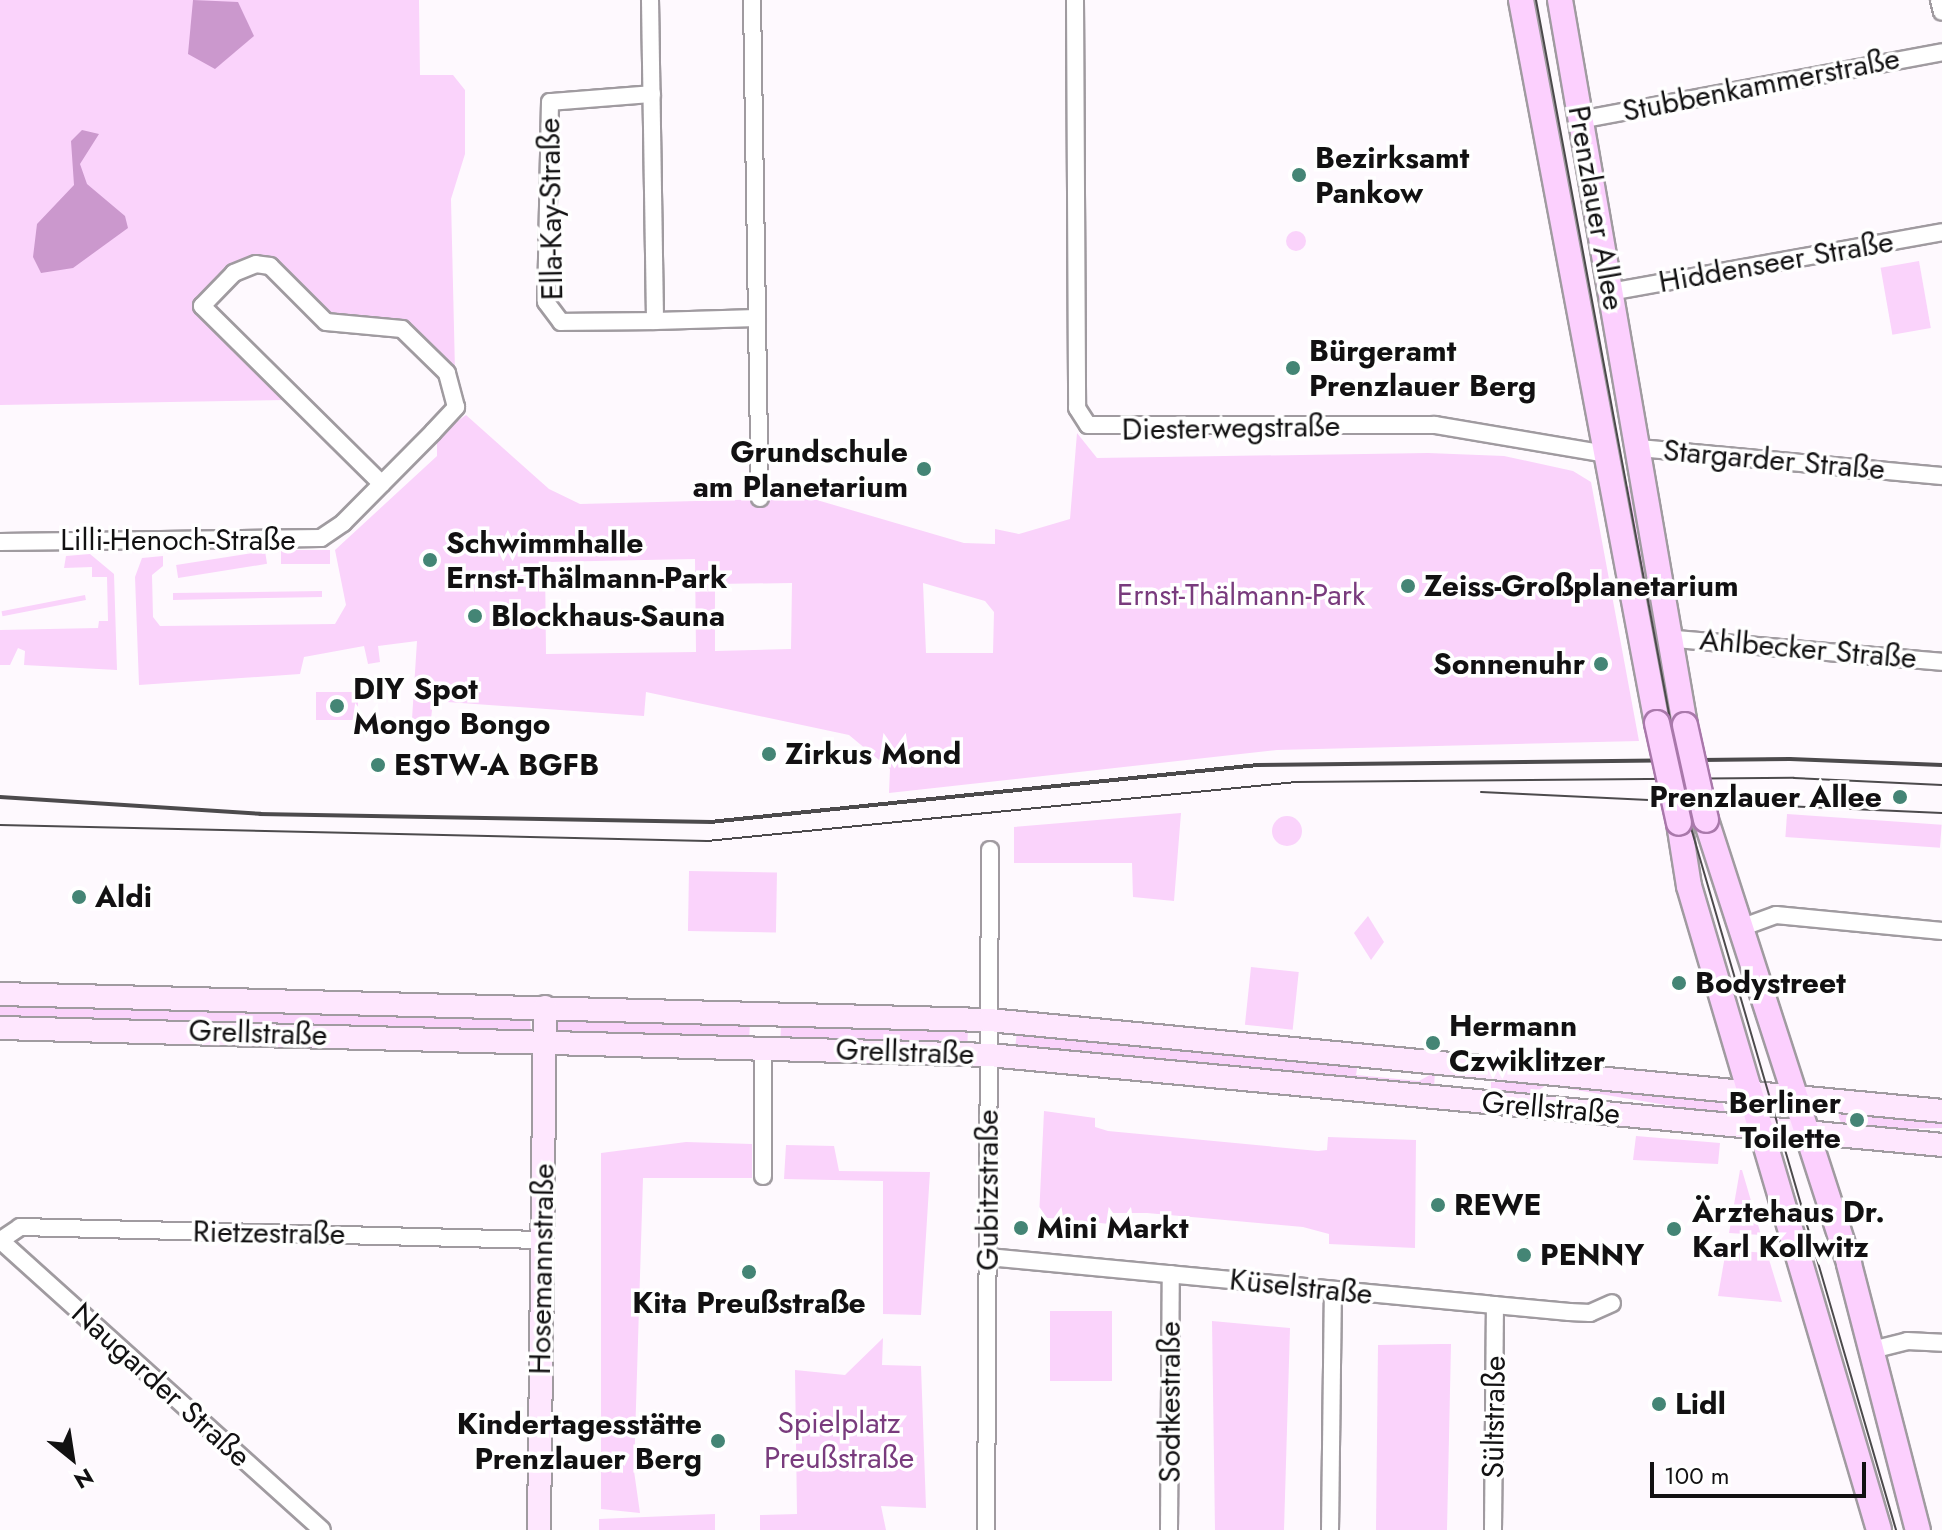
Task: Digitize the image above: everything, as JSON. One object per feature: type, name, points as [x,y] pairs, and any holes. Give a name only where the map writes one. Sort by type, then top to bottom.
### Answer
[{"type":"main road","name":"Prenzlauer Allee","points":[[1521,0],[1689,886],[1763,1128],[1879,1530]]},
{"type":"main road","name":"Prenzlauer Allee","points":[[1560,0],[1610,292],[1675,639],[1685,725],[1706,820],[1808,1133],[1872,1350],[1918,1530]]},
{"type":"street","points":[[650,0],[655,321]]},
{"type":"street","points":[[752,0],[760,498]]},
{"type":"street","name":"Diesterwegstraße","points":[[1075,0],[1077,408],[1088,425],[1435,425],[1607,454]]},
{"type":"street","points":[[1939,0],[1942,12]]},
{"type":"street","name":"Stubbenkammerstraße","points":[[1580,120],[1942,52]]},
{"type":"street","name":"Ella-Kay-Straße","points":[[652,94],[550,102],[546,302],[561,322],[757,318]]},
{"type":"street","name":"Hiddenseer Straße","points":[[1610,292],[1942,232]]},
{"type":"street","name":"Lilli-Henoch-Straße","points":[[0,542],[314,539],[343,523],[382,484],[456,407],[447,373],[402,329],[326,322],[270,266],[234,273],[202,306],[382,484]]},
{"type":"street","name":"Stargarder Straße","points":[[1607,454],[1639,448],[1942,476]]},
{"type":"street","name":"Ahlbecker Straße","points":[[1675,639],[1942,662]]},
{"type":"street","name":"Gubitzstraße","points":[[986,1530],[990,850]]},
{"type":"street","points":[[1743,927],[1776,915],[1942,931]]},
{"type":"street","name":"Grellstraße","points":[[0,994],[989,1020],[1942,1111]]},
{"type":"street","name":"Hosemannstraße","points":[[539,1530],[545,1007]]},
{"type":"street","points":[[763,1015],[763,1176]]},
{"type":"street","name":"Grellstraße","points":[[0,1028],[544,1040],[989,1055],[1942,1145]]},
{"type":"street","name":"Rietzestraße","points":[[0,1240],[20,1227],[542,1240]]},
{"type":"street","name":"Naugarder Straße","points":[[0,1240],[322,1530]]},
{"type":"street","name":"Küselstraße","points":[[988,1257],[1590,1313],[1612,1303]]},
{"type":"street","name":"Sodtkestraße","points":[[1169,1530],[1171,1274]]},
{"type":"street","points":[[1330,1530],[1333,1290]]},
{"type":"street","name":"Sültstraße","points":[[1493,1530],[1495,1305]]},
{"type":"street","points":[[1872,1350],[1907,1341],[1942,1343]]},
{"type":"green space","points":[[0,0],[419,0],[420,75],[453,75],[465,90],[465,154],[451,199],[455,371],[404,323],[338,319],[271,260],[242,261],[197,307],[286,400],[0,405]]},
{"type":"green space","points":[[1296,231],[1303,234],[1306,241],[1303,248],[1296,251],[1289,248],[1286,241],[1289,234]]},
{"type":"green space","points":[[1919,261],[1931,328],[1892,335],[1881,268]]},
{"type":"green space","name":"Ernst-Thälmann-Park","points":[[466,415],[549,489],[580,504],[810,498],[964,543],[995,544],[995,529],[1019,534],[1070,519],[1077,433],[1097,458],[1428,453],[1504,456],[1573,471],[1591,482],[1639,741],[1277,750],[889,793],[890,769],[849,735],[646,692],[644,716],[433,701],[431,719],[412,719],[417,641],[378,646],[380,662],[368,664],[364,646],[304,657],[300,674],[139,685],[135,577],[142,558],[163,556],[163,566],[152,575],[153,617],[160,626],[335,624],[346,605],[335,550],[437,456],[437,436]],"holes":[[[695,559],[696,652],[546,654],[545,562]],[[792,583],[791,649],[715,651],[715,584]],[[923,583],[985,601],[994,612],[993,653],[926,653]]]},
{"type":"green space","points":[[1634,485],[1663,615],[1640,618],[1623,488]]},
{"type":"green space","points":[[281,550],[330,550],[330,564],[281,564]]},
{"type":"green space","points":[[265,551],[267,564],[178,578],[176,565]]},
{"type":"green space","points":[[90,554],[114,574],[117,670],[24,665],[25,651],[18,648],[10,665],[0,665],[0,630],[98,628],[99,621],[108,621],[107,577],[92,577],[92,567],[64,568],[66,556]]},
{"type":"green space","points":[[322,591],[322,597],[173,600],[173,593]]},
{"type":"green space","points":[[85,595],[86,600],[3,616],[2,611]]},
{"type":"green space","name":"DIY Spot Mongo Bongo","points":[[316,692],[358,692],[358,720],[316,720]]},
{"type":"green space","points":[[1181,813],[1174,901],[1133,897],[1132,863],[1014,863],[1014,827]]},
{"type":"green space","points":[[1787,814],[1942,825],[1940,848],[1785,837]]},
{"type":"green space","points":[[1287,816],[1298,820],[1302,831],[1298,842],[1287,846],[1276,842],[1272,831],[1276,820]]},
{"type":"green space","points":[[689,871],[777,873],[776,933],[688,931]]},
{"type":"green space","points":[[1368,916],[1384,942],[1371,960],[1354,933]]},
{"type":"green space","points":[[1251,967],[1299,972],[1293,1030],[1245,1025]]},
{"type":"green space","points":[[0,1001],[530,1018],[531,1032],[0,1019]]},
{"type":"green space","points":[[558,1019],[750,1023],[749,1041],[556,1033]]},
{"type":"green space","points":[[781,1024],[968,1031],[967,1048],[780,1041]]},
{"type":"green space","points":[[1017,1032],[1358,1063],[1356,1075],[1419,1081],[1435,1072],[1434,1088],[1015,1048]]},
{"type":"green space","points":[[1491,1082],[1567,1084],[1721,1098],[1726,1115],[1546,1085],[1531,1096],[1491,1093]]},
{"type":"green space","points":[[1835,1108],[1942,1117],[1942,1128],[1844,1130]]},
{"type":"green space","points":[[1044,1111],[1095,1118],[1095,1127],[1108,1131],[1318,1151],[1327,1150],[1328,1137],[1416,1140],[1415,1248],[1329,1244],[1329,1234],[1303,1227],[1147,1213],[1112,1213],[1110,1224],[1039,1217]]},
{"type":"green space","points":[[1636,1136],[1720,1143],[1718,1164],[1633,1160]]},
{"type":"green space","points":[[686,1142],[752,1144],[752,1178],[643,1178],[634,1471],[640,1513],[601,1509],[601,1153]]},
{"type":"green space","points":[[786,1145],[834,1146],[839,1171],[930,1172],[921,1315],[883,1314],[883,1181],[784,1179]]},
{"type":"green space","points":[[1742,1170],[1761,1235],[1729,1233]]},
{"type":"green space","points":[[1726,1250],[1767,1253],[1782,1302],[1718,1296]]},
{"type":"green space","points":[[1050,1311],[1112,1311],[1112,1381],[1050,1381]]},
{"type":"green space","points":[[1212,1321],[1290,1328],[1284,1530],[1215,1530]]},
{"type":"green space","name":"Spielplatz Preußstraße","points":[[883,1338],[882,1365],[921,1366],[926,1508],[881,1506],[886,1530],[760,1530],[760,1515],[797,1514],[795,1370],[845,1375]]},
{"type":"green space","points":[[1451,1344],[1447,1530],[1376,1530],[1378,1345]]},
{"type":"green space","points":[[715,1514],[715,1530],[599,1530],[599,1519]]},
{"type":"shaded area","points":[[193,0],[238,2],[254,36],[215,69],[188,54]]},
{"type":"shaded area","points":[[82,130],[99,134],[80,164],[87,184],[125,216],[128,228],[73,268],[41,273],[33,257],[37,224],[74,185],[71,141]]},
{"type":"tram line","points":[[1536,0],[1689,821],[1896,1530]]},
{"type":"tram line","points":[[0,825],[707,841],[1296,782],[1794,778],[1942,785]]},
{"type":"tram line","points":[[1481,792],[1649,800]]},
{"type":"tram line","points":[[1784,806],[1942,813]]},
{"type":"railway","points":[[0,797],[260,814],[710,822],[1258,765],[1790,759],[1942,765]]},
{"type":"place","name":"Bezirksamt Pankow","points":[[1299,175]]},
{"type":"place","name":"Bürgeramt Prenzlauer Berg","points":[[1293,368]]},
{"type":"place","name":"Grundschule am Planetarium","points":[[924,469]]},
{"type":"place","name":"Schwimmhalle Ernst-Thälmann-Park","points":[[430,560]]},
{"type":"place","name":"Zeiss-Großplanetarium","points":[[1408,586]]},
{"type":"place","name":"Blockhaus-Sauna","points":[[475,616]]},
{"type":"place","name":"Sonnenuhr","points":[[1601,664]]},
{"type":"place","name":"DIY Spot Mongo Bongo","points":[[337,706]]},
{"type":"place","name":"Zirkus Mond","points":[[769,754]]},
{"type":"place","name":"ESTW-A BGFB","points":[[378,765]]},
{"type":"place","name":"Prenzlauer Allee","points":[[1900,797]]},
{"type":"place","name":"Aldi","points":[[79,897]]},
{"type":"place","name":"Bodystreet","points":[[1679,983]]},
{"type":"place","name":"Hermann Czwiklitzer","points":[[1433,1043]]},
{"type":"place","name":"Berliner Toilette","points":[[1857,1120]]},
{"type":"place","name":"REWE","points":[[1438,1205]]},
{"type":"place","name":"Mini Markt","points":[[1021,1228]]},
{"type":"place","name":"Ärztehaus Dr. Karl Kollwitz","points":[[1674,1229]]},
{"type":"place","name":"PENNY","points":[[1524,1255]]},
{"type":"place","name":"Kita Preußstraße","points":[[749,1272]]},
{"type":"place","name":"Lidl","points":[[1659,1404]]},
{"type":"place","name":"Kindertagesstätte Prenzlauer Berg","points":[[718,1441]]}]
